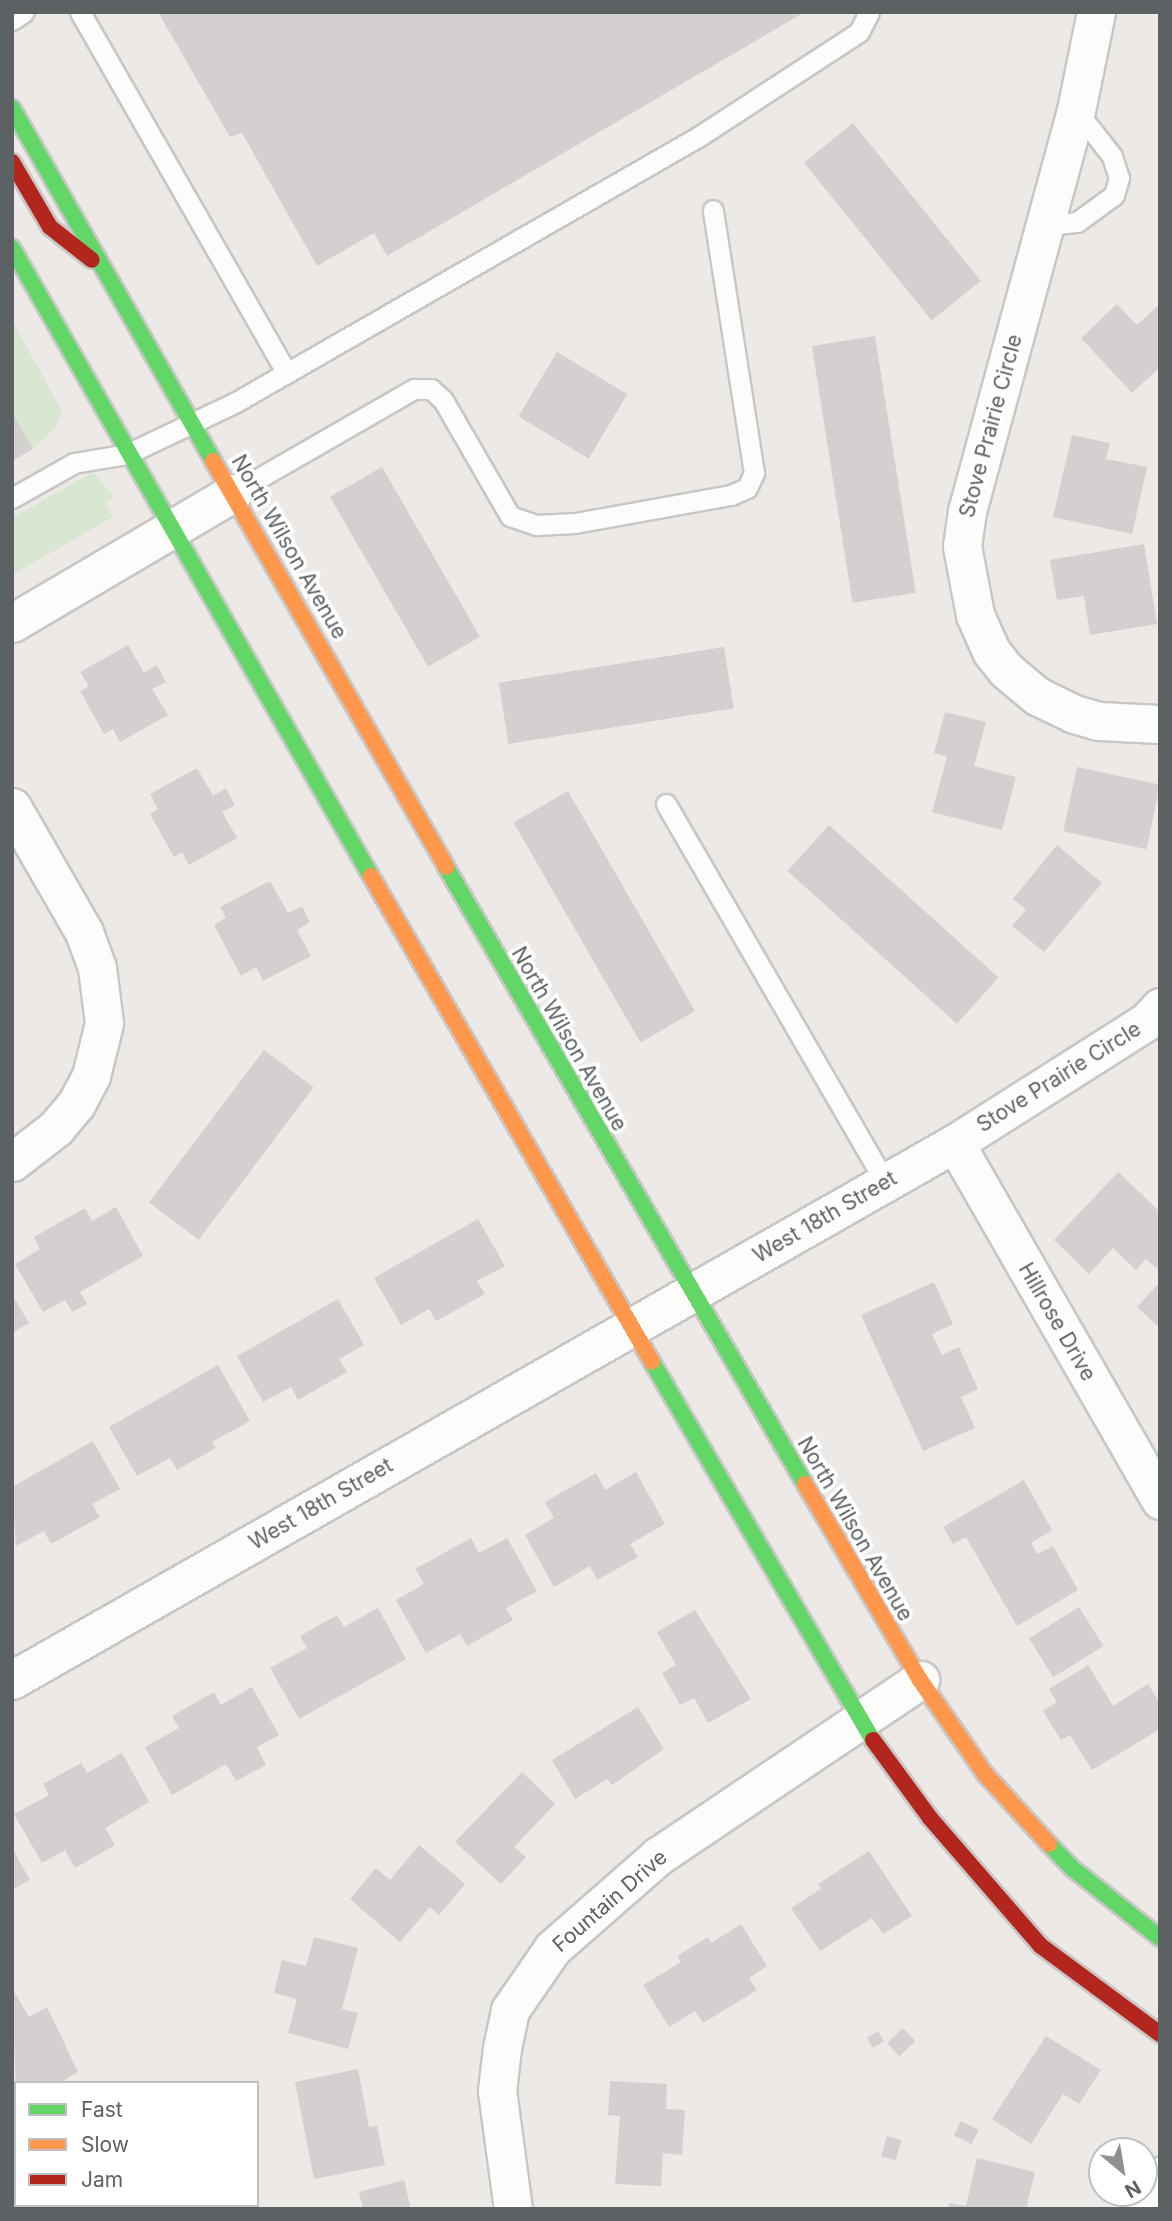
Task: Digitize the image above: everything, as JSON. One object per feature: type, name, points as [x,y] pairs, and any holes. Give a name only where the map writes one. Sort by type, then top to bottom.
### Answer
[{"type":"main road","name":"North Wilson Avenue","points":[[12,108],[194,420],[553,1055],[695,1291],[920,1680],[985,1774],[1072,1868],[1160,1938]]},
{"type":"main road","points":[[12,162],[50,227],[107,272]]},
{"type":"main road","points":[[12,248],[127,454],[173,529],[860,1722],[930,1818],[1041,1946],[1160,2034]]},
{"type":"street","name":"Stove Prairie Circle","points":[[1096,12],[1076,110],[967,511],[962,546],[970,601],[991,651],[1037,696],[1098,721],[1160,724]]},
{"type":"street","points":[[12,623],[233,493]]},
{"type":"street","points":[[12,807],[84,932],[97,968],[104,1023],[91,1076],[76,1104],[55,1128],[12,1162]]},
{"type":"street","name":"Stove Prairie Circle","points":[[955,1143],[1137,1028],[1160,1007]]},
{"type":"street","name":"West 18th Street","points":[[12,1680],[955,1143]]},
{"type":"street","name":"Hillrose Drive","points":[[955,1143],[1160,1500]]},
{"type":"street","name":"Fountain Drive","points":[[513,2209],[497,2091],[502,2048],[510,2010],[553,1948],[658,1856],[920,1680]]},
{"type":"lane","points":[[12,20],[23,12]]},
{"type":"lane","points":[[80,12],[287,373]]},
{"type":"lane","points":[[12,498],[74,463],[127,454],[287,373],[698,137],[859,32],[869,12]]},
{"type":"lane","points":[[1043,226],[1077,222],[1102,207],[1119,178],[1112,156],[1076,110]]},
{"type":"lane","points":[[233,493],[414,389],[431,390],[443,400],[510,516],[536,526],[575,523],[732,495],[747,488],[754,473],[713,211]]},
{"type":"lane","points":[[666,804],[885,1182]]},
{"type":"green space","points":[[12,320],[62,411],[55,428],[33,449],[12,412]]},
{"type":"green space","points":[[93,472],[114,497],[106,502],[113,517],[12,575],[12,518]]},
{"type":"building","points":[[158,12],[805,12],[387,256],[374,233],[317,266],[242,133],[230,137]]},
{"type":"building","points":[[853,123],[981,281],[932,320],[804,163]]},
{"type":"building","points":[[1117,304],[1137,325],[1160,304],[1160,367],[1132,393],[1081,338]]},
{"type":"building","points":[[875,336],[916,593],[852,603],[812,346]]},
{"type":"building","points":[[557,352],[627,394],[589,459],[518,416]]},
{"type":"building","points":[[12,412],[33,449],[12,461]]},
{"type":"building","points":[[1072,435],[1110,443],[1106,459],[1147,467],[1132,534],[1053,517]]},
{"type":"building","points":[[382,467],[480,637],[428,667],[330,497]]},
{"type":"building","points":[[1144,544],[1157,624],[1090,635],[1084,596],[1057,600],[1050,560]]},
{"type":"building","points":[[128,645],[144,673],[157,665],[166,682],[152,689],[168,715],[120,742],[113,729],[104,734],[80,691],[89,686],[80,672]]},
{"type":"building","points":[[724,647],[734,708],[509,744],[499,683]]},
{"type":"building","points":[[945,712],[986,722],[974,766],[1016,777],[1002,830],[932,812],[947,757],[934,753]]},
{"type":"building","points":[[1077,767],[1160,785],[1146,849],[1063,832]]},
{"type":"building","points":[[197,768],[213,796],[226,788],[235,805],[222,812],[237,838],[189,865],[182,852],[174,857],[150,814],[158,809],[150,794]]},
{"type":"building","points":[[568,791],[695,1011],[640,1042],[513,822]]},
{"type":"building","points":[[829,825],[998,978],[957,1024],[788,871]]},
{"type":"building","points":[[1057,845],[1102,883],[1044,952],[1012,926],[1026,910],[1013,899]]},
{"type":"building","points":[[270,881],[288,913],[302,906],[310,922],[297,930],[311,956],[263,981],[256,967],[241,976],[214,925],[226,918],[220,907]]},
{"type":"building","points":[[264,1050],[314,1087],[199,1240],[149,1203]]},
{"type":"building","points":[[1118,1172],[1160,1212],[1160,1271],[1146,1259],[1136,1270],[1113,1248],[1089,1274],[1054,1240]]},
{"type":"building","points":[[116,1207],[143,1256],[80,1292],[87,1304],[72,1312],[65,1300],[43,1312],[15,1264],[40,1249],[34,1237],[85,1208],[92,1221]]},
{"type":"building","points":[[478,1219],[505,1266],[477,1281],[485,1294],[436,1321],[429,1309],[401,1325],[374,1278]]},
{"type":"building","points":[[934,1282],[953,1324],[932,1334],[942,1355],[959,1347],[978,1389],[961,1397],[975,1428],[923,1451],[861,1315]]},
{"type":"building","points":[[1160,1282],[1160,1328],[1137,1307]]},
{"type":"building","points":[[12,1294],[29,1323],[12,1333]]},
{"type":"building","points":[[338,1299],[364,1345],[339,1359],[347,1372],[298,1400],[291,1387],[263,1402],[237,1356]]},
{"type":"building","points":[[218,1365],[250,1421],[212,1442],[216,1448],[177,1470],[170,1458],[137,1476],[109,1427]]},
{"type":"building","points":[[93,1441],[120,1489],[92,1504],[100,1517],[51,1544],[44,1531],[16,1546],[12,1487]]},
{"type":"building","points":[[636,1472],[665,1524],[630,1544],[638,1557],[597,1580],[590,1566],[554,1587],[525,1535],[554,1518],[545,1502],[596,1473],[605,1490]]},
{"type":"building","points":[[1024,1480],[1052,1530],[1031,1543],[1037,1554],[1053,1546],[1078,1590],[1017,1626],[966,1537],[953,1544],[943,1527]]},
{"type":"building","points":[[471,1538],[479,1553],[507,1538],[537,1591],[506,1608],[513,1620],[467,1646],[460,1634],[426,1653],[396,1600],[424,1584],[415,1569]]},
{"type":"building","points":[[1079,1607],[1103,1646],[1053,1677],[1029,1638]]},
{"type":"building","points":[[378,1608],[406,1659],[299,1719],[270,1668],[307,1648],[300,1636],[337,1615],[344,1627]]},
{"type":"building","points":[[695,1610],[751,1699],[708,1723],[694,1698],[680,1705],[662,1673],[676,1665],[657,1632]]},
{"type":"building","points":[[1088,1665],[1113,1706],[1148,1684],[1160,1703],[1160,1729],[1092,1770],[1070,1735],[1061,1740],[1043,1711],[1057,1702],[1049,1689]]},
{"type":"building","points":[[252,1687],[279,1735],[257,1747],[266,1765],[236,1781],[226,1764],[172,1795],[145,1747],[179,1728],[172,1716],[214,1692],[221,1705]]},
{"type":"building","points":[[638,1707],[664,1749],[612,1785],[607,1779],[575,1799],[552,1760]]},
{"type":"building","points":[[122,1753],[149,1802],[105,1828],[115,1845],[75,1868],[65,1850],[42,1863],[14,1814],[49,1795],[43,1784],[81,1763],[87,1773]]},
{"type":"building","points":[[522,1772],[555,1804],[514,1847],[526,1857],[501,1884],[455,1842]]},
{"type":"building","points":[[419,1845],[465,1884],[439,1915],[430,1907],[400,1942],[350,1899],[376,1868],[390,1880]]},
{"type":"building","points":[[12,1848],[30,1880],[12,1890]]},
{"type":"building","points":[[869,1851],[912,1916],[883,1934],[872,1918],[820,1951],[791,1908],[821,1889],[818,1884]]},
{"type":"building","points":[[741,1924],[767,1966],[749,1978],[757,1990],[703,2023],[695,2011],[669,2027],[643,1985],[681,1962],[677,1956],[708,1937],[711,1943]]},
{"type":"building","points":[[314,1937],[358,1948],[342,2009],[358,2013],[348,2049],[288,2033],[297,1999],[274,1993],[282,1960],[306,1966]]},
{"type":"building","points":[[12,1988],[29,2017],[47,2007],[78,2072],[63,2081],[16,2081]]},
{"type":"building","points":[[903,2028],[915,2041],[899,2056],[887,2043]]},
{"type":"building","points":[[878,2031],[884,2041],[873,2048],[867,2038]]},
{"type":"building","points":[[1046,2036],[1101,2070],[1079,2104],[1063,2094],[1031,2144],[992,2119]]},
{"type":"building","points":[[358,2069],[369,2127],[377,2126],[385,2165],[314,2179],[295,2082]]},
{"type":"building","points":[[610,2081],[667,2084],[666,2109],[685,2110],[682,2155],[663,2153],[661,2186],[615,2184],[620,2116],[608,2115]]},
{"type":"building","points":[[961,2121],[979,2130],[972,2144],[954,2135]]},
{"type":"building","points":[[887,2136],[901,2140],[896,2160],[881,2156]]},
{"type":"building","points":[[977,2158],[1035,2172],[1026,2209],[948,2209],[949,2203],[966,2206]]},
{"type":"building","points":[[404,2180],[411,2209],[363,2209],[359,2192]]},
{"type":"traffic: fast","points":[[12,108],[213,461]]},
{"type":"traffic: fast","points":[[12,248],[371,876]]},
{"type":"traffic: fast","points":[[446,867],[805,1484]]},
{"type":"traffic: fast","points":[[652,1362],[873,1740]]},
{"type":"traffic: fast","points":[[1049,1844],[1072,1868],[1160,1938]]},
{"type":"traffic: slow","points":[[213,461],[446,867]]},
{"type":"traffic: slow","points":[[371,876],[652,1362]]},
{"type":"traffic: slow","points":[[805,1484],[920,1680],[985,1774],[1049,1844]]},
{"type":"traffic: jam","points":[[12,162],[50,227],[92,260]]},
{"type":"traffic: jam","points":[[873,1740],[930,1818],[1041,1946],[1160,2034]]}]
